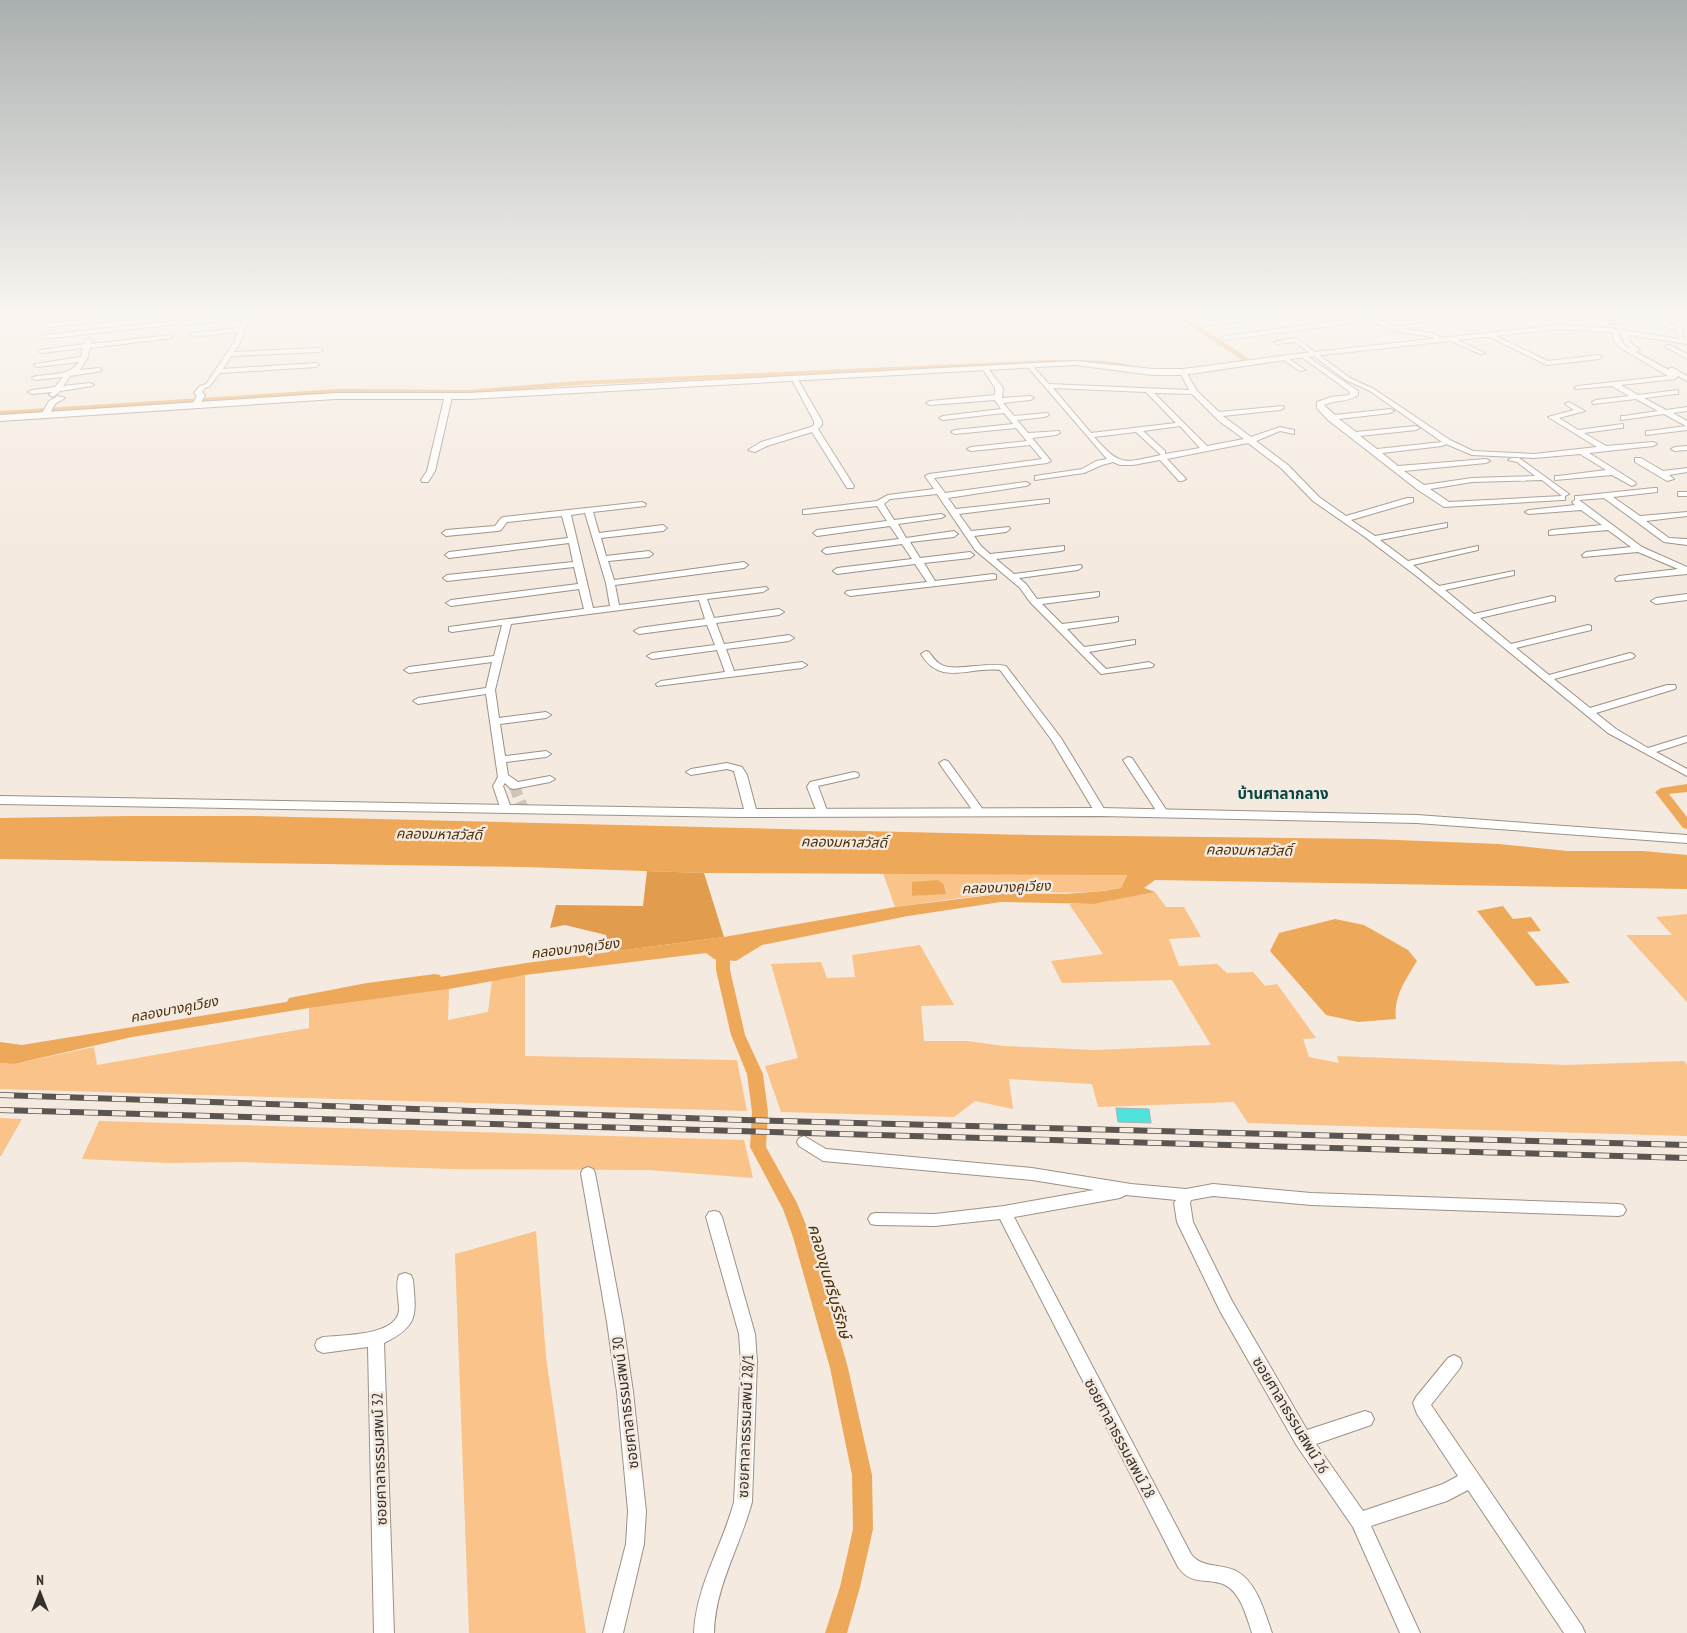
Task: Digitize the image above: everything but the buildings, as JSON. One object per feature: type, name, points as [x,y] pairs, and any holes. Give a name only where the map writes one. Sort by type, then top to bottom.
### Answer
[{"type":"street","points":[[50,402],[58,390]]},
{"type":"street","points":[[50,402],[67,390]]},
{"type":"street","points":[[0,418],[50,402],[74,390]]},
{"type":"street","points":[[199,399],[209,390]]},
{"type":"street","points":[[32,392],[50,402],[336,396],[448,397],[572,390]]},
{"type":"street","points":[[752,450],[764,444],[814,429],[818,425],[801,390]]},
{"type":"street","points":[[999,390],[998,399],[1047,461],[929,476],[978,548],[1023,586],[1035,602],[1104,672],[1149,665]]},
{"type":"street","points":[[1050,390],[1112,460]]},
{"type":"street","points":[[1148,390],[1203,446]]},
{"type":"street","points":[[1153,390],[1194,392],[1217,414],[1284,467],[1316,499],[1374,539],[1437,588],[1588,712],[1633,745],[1648,751],[1687,773]]},
{"type":"street","points":[[1353,390],[1354,395],[1352,397],[1340,400],[1339,403],[1330,407],[1320,408],[1421,488],[1447,504],[1564,496]]},
{"type":"street","points":[[1372,390],[1459,449],[1472,453],[1526,456],[1653,444]]},
{"type":"street","points":[[1625,390],[1687,426]]},
{"type":"street","points":[[1596,402],[1675,392]]},
{"type":"street","points":[[425,480],[430,471],[448,397]]},
{"type":"street","points":[[930,403],[1030,398]]},
{"type":"street","points":[[1569,404],[1581,411],[1552,417],[1605,449]]},
{"type":"street","points":[[1217,414],[1280,408]]},
{"type":"street","points":[[1624,418],[1687,409]]},
{"type":"street","points":[[1331,418],[1390,411]]},
{"type":"street","points":[[943,418],[1045,415]]},
{"type":"street","points":[[1088,435],[1182,424]]},
{"type":"street","points":[[955,432],[1018,426]]},
{"type":"street","points":[[1577,432],[1620,426]]},
{"type":"street","points":[[1649,433],[1687,426]]},
{"type":"street","points":[[1352,435],[1416,428]]},
{"type":"street","points":[[814,429],[850,486]]},
{"type":"street","points":[[1137,429],[1182,479]]},
{"type":"street","points":[[1038,478],[1084,471],[1099,463],[1112,460],[1126,464],[1251,440],[1280,429],[1291,432]]},
{"type":"street","points":[[1026,436],[1056,433]]},
{"type":"street","points":[[971,450],[1032,443]]},
{"type":"street","points":[[1374,452],[1442,444]]},
{"type":"street","points":[[1675,449],[1687,448]]},
{"type":"street","points":[[1583,452],[1632,484]]},
{"type":"street","points":[[1396,469],[1464,462],[1519,460],[1564,496],[1579,502],[1639,549],[1687,571]]},
{"type":"street","points":[[1638,460],[1670,479]]},
{"type":"street","points":[[1661,474],[1687,470]]},
{"type":"street","points":[[1558,478],[1614,472]]},
{"type":"street","points":[[1421,488],[1472,480],[1542,478]]},
{"type":"street","points":[[806,512],[879,503],[888,497],[1026,484]]},
{"type":"street","points":[[1529,512],[1606,495],[1654,490]]},
{"type":"street","points":[[1606,495],[1667,540],[1687,542]]},
{"type":"street","points":[[1345,519],[1410,500]]},
{"type":"street","points":[[954,512],[1046,501]]},
{"type":"street","points":[[879,503],[933,584]]},
{"type":"street","points":[[446,534],[498,528],[504,520],[642,504]]},
{"type":"street","points":[[588,510],[616,608]]},
{"type":"street","points":[[566,512],[576,564],[589,611]]},
{"type":"street","points":[[1640,519],[1687,514]]},
{"type":"street","points":[[817,533],[941,516]]},
{"type":"street","points":[[1374,539],[1444,525]]},
{"type":"street","points":[[1552,532],[1609,527]]},
{"type":"street","points":[[596,536],[662,528]]},
{"type":"street","points":[[968,534],[1006,529]]},
{"type":"street","points":[[826,551],[954,534]]},
{"type":"street","points":[[449,555],[571,540]]},
{"type":"street","points":[[988,557],[1061,548]]},
{"type":"street","points":[[1406,564],[1475,548]]},
{"type":"street","points":[[1586,555],[1639,549]]},
{"type":"street","points":[[603,559],[649,554]]},
{"type":"street","points":[[837,570],[970,554]]},
{"type":"street","points":[[447,578],[576,564]]},
{"type":"street","points":[[610,583],[744,565]]},
{"type":"street","points":[[1011,576],[1078,567]]},
{"type":"street","points":[[1619,579],[1687,571]]},
{"type":"street","points":[[1437,588],[1511,573]]},
{"type":"street","points":[[850,594],[993,577]]},
{"type":"street","points":[[451,603],[582,586]]},
{"type":"street","points":[[452,629],[764,589]]},
{"type":"street","points":[[1035,602],[1096,594]]},
{"type":"street","points":[[702,597],[730,674]]},
{"type":"street","points":[[1656,600],[1687,597]]},
{"type":"street","points":[[1473,617],[1552,599]]},
{"type":"street","points":[[639,631],[779,612]]},
{"type":"street","points":[[1060,627],[1115,619]]},
{"type":"street","points":[[504,808],[498,786],[503,777],[490,690],[507,623]]},
{"type":"street","points":[[1508,647],[1588,628]]},
{"type":"street","points":[[652,656],[789,638]]},
{"type":"street","points":[[1082,650],[1132,642]]},
{"type":"street","points":[[926,654],[933,665],[939,668],[959,669],[991,666],[1003,668],[1056,738],[1100,812]]},
{"type":"street","points":[[1547,678],[1630,656]]},
{"type":"street","points":[[409,670],[497,658]]},
{"type":"street","points":[[661,684],[802,665]]},
{"type":"street","points":[[1588,712],[1671,688]]},
{"type":"street","points":[[418,701],[490,690]]},
{"type":"street","points":[[495,722],[546,716]]},
{"type":"street","points":[[1648,751],[1686,741]]},
{"type":"street","points":[[500,760],[546,754]]},
{"type":"street","points":[[1128,760],[1163,813]]},
{"type":"street","points":[[944,762],[980,813]]},
{"type":"street","points":[[691,772],[728,766],[738,769],[742,775],[751,813]]},
{"type":"street","points":[[822,813],[812,787],[814,784],[854,775]]},
{"type":"street","points":[[503,777],[513,783],[514,786],[550,779]]},
{"type":"street","points":[[0,800],[751,813],[1163,813],[1417,819],[1686,839]]},
{"type":"street","points":[[804,1142],[823,1155],[1032,1174],[1132,1190],[1186,1195],[1213,1190],[1311,1199],[1618,1210]]},
{"type":"street","name":"ซอยศาลาธรรมสพน์ 30","points":[[588,1173],[615,1322],[625,1392],[636,1511],[635,1544],[613,1633]]},
{"type":"street","points":[[876,1219],[935,1220],[1004,1212],[1132,1190]]},
{"type":"street","name":"ซอยศาลาธรรมสพน์ 26","points":[[1186,1195],[1182,1203],[1185,1222],[1226,1306],[1303,1440],[1359,1521],[1410,1633]]},
{"type":"street","name":"ซอยศาลาธรรมสพน์ 28","points":[[1004,1212],[1179,1550],[1190,1566],[1195,1569],[1235,1580],[1252,1602],[1262,1633]]},
{"type":"street","name":"ซอยศาลาธรรมสพน์ 28/1","points":[[704,1633],[703,1616],[710,1591],[739,1521],[742,1502],[749,1361],[748,1334],[714,1216]]},
{"type":"street","points":[[323,1345],[376,1339],[397,1330],[407,1315],[406,1280]]},
{"type":"street","name":"ซอยศาลาธรรมสพน์ 32","points":[[376,1339],[384,1633]]},
{"type":"street","points":[[1454,1363],[1422,1402],[1423,1408],[1575,1633]]},
{"type":"street","points":[[1303,1440],[1365,1419]]},
{"type":"street","points":[[1359,1521],[1447,1492],[1471,1478]]},
{"type":"shaded area","points":[[647,871],[704,873],[724,937],[610,952],[606,935],[565,925],[550,928],[556,905],[643,906]]},
{"type":"shaded area","points":[[883,873],[1127,874],[1121,888],[1107,890],[1092,892],[1006,893],[895,907]],"holes":[[[912,882],[944,883],[946,893],[912,896]]]},
{"type":"shaded area","points":[[1155,892],[1166,907],[1184,907],[1201,937],[1169,939],[1179,966],[1217,964],[1227,973],[1253,972],[1265,986],[1277,984],[1316,1038],[1303,1039],[1309,1057],[1339,1063],[1337,1056],[1566,1065],[1684,1061],[1687,1065],[1687,1136],[1248,1123],[1234,1102],[1098,1107],[1092,1084],[1009,1079],[1013,1109],[975,1101],[954,1117],[781,1112],[765,1066],[798,1058],[771,964],[821,962],[827,978],[855,977],[852,955],[920,945],[954,1005],[921,1006],[924,1041],[967,1041],[1004,1046],[1095,1050],[1211,1045],[1172,980],[1062,983],[1051,961],[1103,954],[1069,904],[1094,904]]},
{"type":"shaded area","points":[[1687,914],[1687,1002],[1626,935],[1672,935],[1656,917]]},
{"type":"shaded area","points":[[525,975],[525,1056],[737,1060],[747,1111],[0,1089],[0,1063],[14,1064],[94,1047],[97,1065],[309,1028],[309,1008],[449,989],[448,1020],[488,1012],[492,980]]},
{"type":"shaded area","points":[[0,1118],[22,1119],[1,1156],[0,1156]]},
{"type":"shaded area","points":[[99,1121],[744,1140],[753,1178],[649,1170],[450,1169],[242,1162],[168,1163],[82,1159]]},
{"type":"shaded area","points":[[536,1231],[546,1357],[586,1633],[469,1633],[455,1254]]},
{"type":"water","name":"คลองมหาสวัสดิ์","points":[[253,816],[1032,835],[1372,839],[1499,844],[1567,851],[1643,851],[1687,855],[1687,889],[1155,880],[1144,888],[1155,892],[1094,904],[1001,902],[908,916],[762,945],[736,961],[714,959],[706,953],[525,975],[449,989],[309,1008],[132,1037],[14,1064],[0,1063],[0,1042],[22,1045],[526,963],[724,937],[895,907],[1007,893],[1066,894],[1104,891],[1121,888],[1127,875],[704,873],[524,867],[0,859],[0,818]]},
{"type":"water","points":[[938,880],[944,884],[946,894],[912,896],[912,882]]},
{"type":"water","points":[[1503,906],[1513,919],[1531,917],[1541,931],[1527,932],[1570,983],[1536,986],[1477,911]]},
{"type":"water","points":[[1335,919],[1364,925],[1408,950],[1417,961],[1398,996],[1396,1019],[1358,1022],[1326,1015],[1270,951],[1279,933]]},
{"type":"waterway","points":[[0,413],[340,391],[469,392],[491,390]]},
{"type":"waterway","points":[[1687,788],[1661,792],[1687,825]]},
{"type":"waterway","name":"คลองขุนศรีบุรีรักษ์","points":[[723,946],[723,970],[738,1035],[755,1074],[760,1112],[758,1147],[791,1208],[802,1237],[839,1368],[862,1475],[863,1529],[850,1587],[836,1633]]},
{"type":"waterway","name":"คลองบางคูเวียง","points":[[294,1002],[367,988],[435,979]]},
{"type":"tunnel","points":[[514,786],[523,808]]},
{"type":"railway","points":[[0,1095],[744,1120],[1687,1145]]},
{"type":"railway","points":[[0,1110],[1687,1158]]},
{"type":"district","name":"บ้านศาลากลาง","points":[[1283,793]]}]
